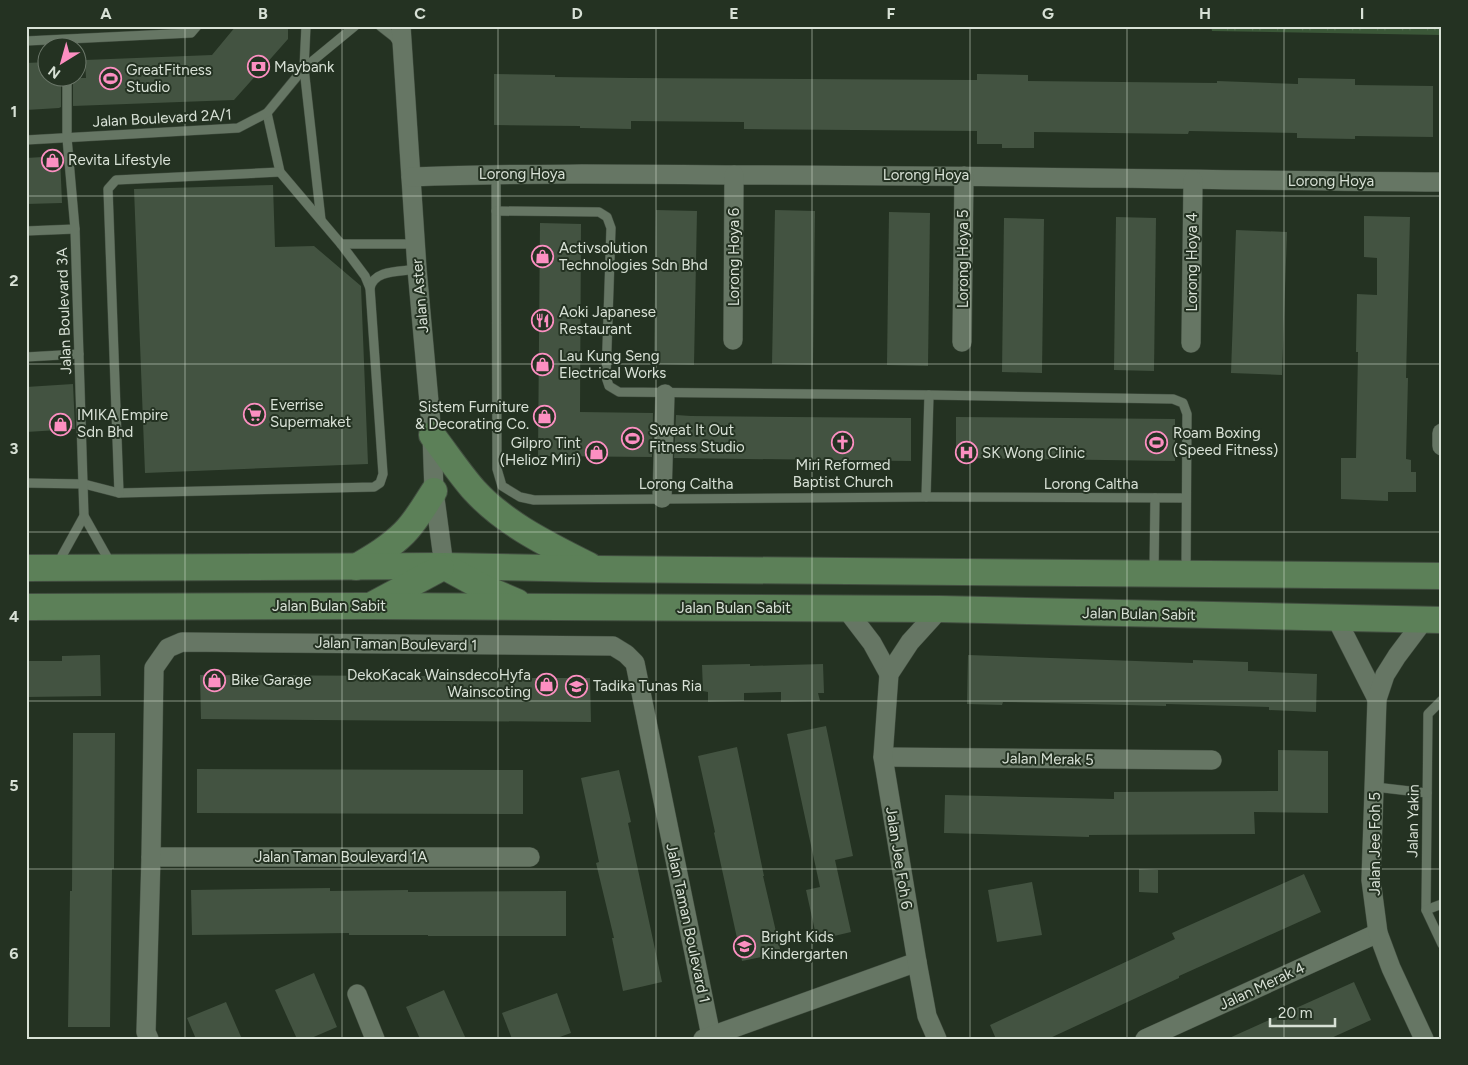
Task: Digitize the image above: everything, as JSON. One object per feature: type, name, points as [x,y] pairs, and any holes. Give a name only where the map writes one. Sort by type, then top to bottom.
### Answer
[{"type":"main road","points":[[432,435],[474,490],[492,507],[524,532],[597,569]]},
{"type":"main road","points":[[356,568],[389,546],[404,532],[414,521],[434,491]]},
{"type":"main road","points":[[370,606],[444,566]]},
{"type":"main road","points":[[444,566],[506,598],[536,607]]},
{"type":"main road","points":[[26,568],[356,568],[444,566],[1442,576]]},
{"type":"main road","name":"Jalan Bulan Sabit","points":[[26,607],[370,606],[940,609],[1433,620]]},
{"type":"street","name":"Jalan Aster","points":[[401,26],[417,270],[432,435],[434,491],[444,566]]},
{"type":"street","name":"Lorong Hoya","points":[[411,177],[496,174],[964,176],[1442,182]]},
{"type":"street","name":"Lorong Hoya 6","points":[[733,340],[734,175]]},
{"type":"street","name":"Lorong Hoya 5","points":[[962,342],[964,176]]},
{"type":"street","name":"Lorong Hoya 4","points":[[1191,344],[1192,180]]},
{"type":"street","points":[[662,498],[665,394]]},
{"type":"street","points":[[1442,433],[1442,446]]},
{"type":"street","points":[[846,609],[872,643],[888,674],[910,642],[940,609]]},
{"type":"street","name":"Jalan Jee Foh 5","points":[[1336,618],[1377,699]]},
{"type":"street","name":"Jalan Jee Foh 5","points":[[1424,1039],[1391,968],[1378,933],[1371,880],[1377,699],[1385,675],[1397,656],[1433,620]]},
{"type":"street","name":"Jalan Taman Boulevard 1","points":[[149,1039],[146,1032],[154,668],[168,648],[182,642],[613,646],[626,654],[635,663],[707,1037]]},
{"type":"street","name":"Jalan Jee Foh 6","points":[[888,674],[883,757],[927,1016],[937,1039]]},
{"type":"street","name":"Jalan Merak 5","points":[[883,757],[1212,760]]},
{"type":"street","name":"Jalan Taman Boulevard 1A","points":[[151,856],[530,857]]},
{"type":"street","name":"Jalan Merak 4","points":[[1145,1039],[1378,933]]},
{"type":"street","points":[[707,1037],[917,962]]},
{"type":"street","points":[[357,994],[375,1039]]},
{"type":"lane","points":[[88,41],[191,33],[197,26]]},
{"type":"lane","points":[[306,26],[304,68],[321,220]]},
{"type":"lane","name":"Jalan Boulevard 2A/1","points":[[26,140],[238,128],[267,113],[304,68],[355,26]]},
{"type":"lane","points":[[380,26],[394,37],[402,50]]},
{"type":"lane","name":"Jalan Boulevard 3A","points":[[67,88],[68,138],[75,229],[84,516]]},
{"type":"lane","points":[[267,113],[280,172],[341,244],[365,276],[370,288]]},
{"type":"lane","points":[[119,493],[108,189],[116,180],[280,172]]},
{"type":"lane","name":"Lorong Caltha","points":[[496,174],[497,469],[502,486],[520,497],[534,500],[926,497],[1186,498]]},
{"type":"lane","points":[[496,211],[599,212],[607,217],[611,228],[606,377],[609,386],[619,392],[1173,399],[1183,403],[1187,414],[1186,573]]},
{"type":"lane","points":[[26,231],[75,229]]},
{"type":"lane","points":[[341,244],[416,244]]},
{"type":"lane","points":[[26,483],[84,484],[119,493],[374,487],[380,484],[383,474],[371,282],[381,274],[417,270]]},
{"type":"lane","points":[[26,357],[79,354]]},
{"type":"lane","points":[[926,497],[929,395]]},
{"type":"lane","points":[[1154,573],[1155,498]]},
{"type":"lane","points":[[55,568],[84,516]]},
{"type":"lane","points":[[84,516],[114,568]]},
{"type":"lane","name":"Jalan Yakin","points":[[1442,700],[1428,714],[1426,910],[1442,944]]},
{"type":"lane","points":[[1375,787],[1427,793]]},
{"type":"lane","points":[[1426,910],[1442,904]]},
{"type":"green space","points":[[1211,26],[1442,26],[1442,35],[1212,31]]},
{"type":"building","points":[[236,26],[288,26],[288,39],[234,100],[73,106],[73,88],[88,88],[88,60],[212,55]]},
{"type":"building","points":[[38,62],[38,88],[61,88],[61,107],[26,110],[26,63]]},
{"type":"building","points":[[494,74],[631,78],[977,80],[977,74],[1028,75],[1028,81],[1217,83],[1217,81],[1298,84],[1298,78],[1355,79],[1355,85],[1433,86],[1433,137],[1355,136],[1355,139],[1297,138],[1297,133],[1189,131],[1188,134],[1034,132],[1034,148],[1002,148],[1002,144],[977,144],[977,131],[744,129],[744,122],[631,121],[631,129],[580,128],[580,126],[494,125]]},
{"type":"building","points":[[60,156],[62,203],[26,204],[26,158]]},
{"type":"building","points":[[273,185],[275,247],[314,246],[361,286],[368,464],[145,473],[134,189]]},
{"type":"building","points":[[656,210],[697,211],[694,365],[654,364]]},
{"type":"building","points":[[775,210],[815,211],[813,365],[772,364]]},
{"type":"building","points":[[889,212],[930,213],[928,366],[887,365]]},
{"type":"building","points":[[1364,216],[1410,217],[1406,459],[1411,460],[1411,472],[1416,472],[1416,492],[1388,492],[1388,501],[1341,499],[1341,458],[1356,458],[1357,294],[1377,295],[1377,258],[1364,257]]},
{"type":"building","points":[[1116,217],[1156,218],[1154,371],[1114,370]]},
{"type":"building","points":[[1004,218],[1044,219],[1042,373],[1002,372]]},
{"type":"building","points":[[540,223],[581,224],[580,412],[653,413],[652,457],[538,456]]},
{"type":"building","points":[[1236,230],[1287,232],[1282,375],[1231,373]]},
{"type":"building","points":[[73,384],[75,429],[26,432],[26,387]]},
{"type":"building","points":[[676,415],[911,418],[911,461],[674,458]]},
{"type":"building","points":[[956,417],[1175,419],[1175,461],[956,458]]},
{"type":"building","points":[[100,655],[101,696],[26,697],[26,661],[62,661],[62,656]]},
{"type":"building","points":[[968,655],[1193,663],[1193,660],[1248,662],[1248,671],[1317,674],[1316,712],[1269,710],[1269,707],[1166,704],[1166,706],[1003,702],[1002,705],[967,704]]},
{"type":"building","points":[[750,664],[750,666],[823,664],[824,693],[818,693],[820,701],[781,702],[781,692],[744,693],[744,701],[708,702],[708,692],[703,691],[702,665]]},
{"type":"building","points":[[200,675],[590,678],[591,722],[201,719]]},
{"type":"building","points":[[826,726],[853,856],[835,860],[851,932],[817,940],[806,890],[820,887],[787,734]]},
{"type":"building","points":[[73,733],[115,733],[110,1027],[68,1027],[70,891],[72,891]]},
{"type":"building","points":[[737,747],[763,876],[781,953],[742,961],[698,756]]},
{"type":"building","points":[[1278,750],[1328,751],[1328,813],[1254,812],[1255,834],[1089,835],[1089,837],[944,833],[945,795],[1114,799],[1114,792],[1278,791]]},
{"type":"building","points":[[197,769],[523,770],[523,814],[197,813]]},
{"type":"building","points":[[619,770],[631,822],[628,823],[662,982],[623,991],[612,938],[614,938],[596,863],[599,862],[581,778]]},
{"type":"building","points":[[1139,869],[1158,870],[1158,893],[1139,892]]},
{"type":"building","points":[[1304,874],[1321,912],[1179,976],[1179,978],[1048,1039],[996,1039],[990,1025],[1175,939],[1172,933]]},
{"type":"building","points":[[1032,882],[1042,935],[997,942],[988,890]]},
{"type":"building","points":[[330,888],[330,891],[408,890],[408,892],[566,891],[566,936],[349,935],[349,933],[192,935],[191,890]]},
{"type":"building","points":[[314,973],[337,1027],[309,1039],[297,1039],[275,990]]},
{"type":"building","points":[[1354,982],[1371,1020],[1329,1039],[1227,1039]]},
{"type":"building","points":[[444,990],[466,1039],[420,1039],[406,1007]]},
{"type":"building","points":[[557,993],[571,1033],[554,1039],[512,1039],[502,1013]]},
{"type":"building","points":[[226,1002],[242,1039],[196,1039],[187,1018]]},
{"type":"place","name":"Maybank","points":[[258,67]]},
{"type":"place","name":"GreatFitness Studio","points":[[110,79]]},
{"type":"place","name":"Revita Lifestyle","points":[[52,160]]},
{"type":"place","name":"Activsolution Technologies Sdn Bhd","points":[[543,257]]},
{"type":"place","name":"Aoki Japanese Restaurant","points":[[543,321]]},
{"type":"place","name":"Lau Kung Seng Electrical Works","points":[[543,365]]},
{"type":"place","name":"Everrise Supermaket","points":[[254,414]]},
{"type":"place","name":"Sistem Furniture & Decorating Co.","points":[[545,416]]},
{"type":"place","name":"IMIKA Empire Sdn Bhd","points":[[61,424]]},
{"type":"place","name":"Sweat It Out Fitness Studio","points":[[633,439]]},
{"type":"place","name":"Miri Reformed Baptist Church","points":[[843,442]]},
{"type":"place","name":"Roam Boxing (Speed Fitness)","points":[[1157,442]]},
{"type":"place","name":"Gilpro Tint (Helioz Miri)","points":[[597,452]]},
{"type":"place","name":"SK Wong Clinic","points":[[966,453]]},
{"type":"place","name":"Bike Garage","points":[[215,680]]},
{"type":"place","name":"DekoKacak WainsdecoHyfa Wainscoting","points":[[547,684]]},
{"type":"place","name":"Tadika Tunas Ria","points":[[577,686]]},
{"type":"place","name":"Bright Kids Kindergarten","points":[[745,946]]}]
